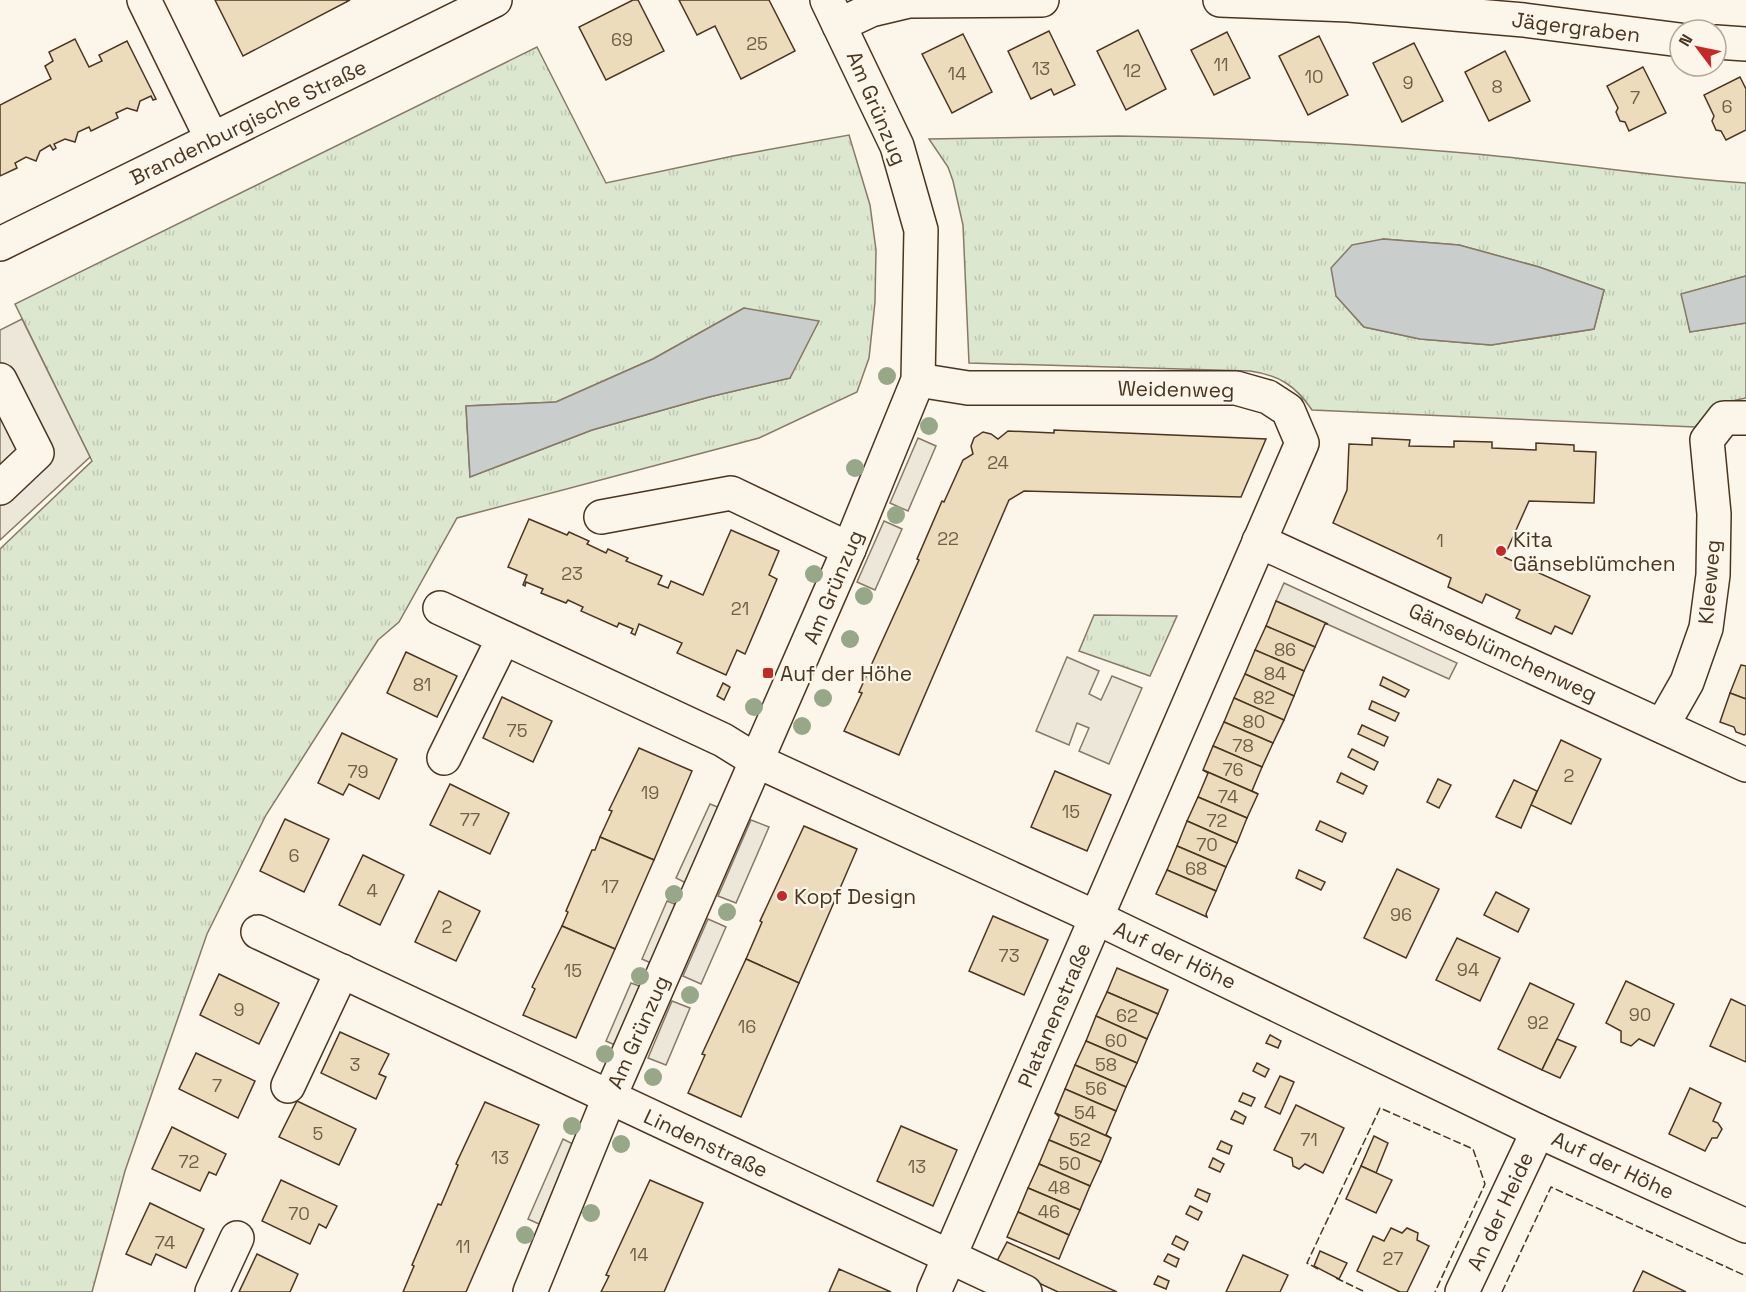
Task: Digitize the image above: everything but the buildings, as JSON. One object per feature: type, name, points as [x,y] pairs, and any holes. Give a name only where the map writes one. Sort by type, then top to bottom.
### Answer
[{"type":"street","points":[[144,0],[212,139]]},
{"type":"street","name":"Brandenburgische Straße","points":[[0,244],[495,0]]},
{"type":"street","points":[[833,12],[871,10],[909,1],[1042,0]]},
{"type":"street","name":"Jägergraben","points":[[1220,0],[1520,10],[1668,38]]},
{"type":"street","name":"Am Grünzug","points":[[530,1292],[609,1098],[849,549],[918,380],[921,230],[897,146],[833,12]]},
{"type":"street","points":[[1728,43],[1746,44]]},
{"type":"street","points":[[0,380],[37,453],[0,488]]},
{"type":"street","name":"Weidenweg","points":[[918,380],[968,388],[1236,388],[1268,397],[1288,410],[1302,442],[1244,573]]},
{"type":"street","name":"Kleeweg","points":[[1662,726],[1687,682],[1706,628],[1713,575],[1714,514],[1707,440],[1724,418],[1746,418]]},
{"type":"street","points":[[601,517],[730,494],[849,549]]},
{"type":"street","name":"Gänseblümchenweg","points":[[1259,541],[1746,765]]},
{"type":"street","name":"Platanenstraße","points":[[934,1292],[1244,573]]},
{"type":"street","name":"Auf der Höhe","points":[[440,608],[723,740],[757,761],[1097,918],[1538,1131],[1746,1226]]},
{"type":"street","points":[[444,758],[503,639]]},
{"type":"street","name":"Lindenstraße","points":[[258,932],[1025,1292]]},
{"type":"street","points":[[288,1086],[342,971]]},
{"type":"street","name":"An der Heide","points":[[1462,1292],[1538,1131]]},
{"type":"street","points":[[212,1292],[237,1238]]},
{"type":"green space","points":[[537,47],[606,183],[733,156],[849,135],[870,205],[876,250],[875,302],[869,358],[857,392],[759,438],[457,518],[399,622],[378,640],[266,815],[207,934],[125,1171],[92,1292],[0,1292],[0,549],[92,461],[15,304]],"holes":[[[744,308],[790,378],[709,397],[592,430],[470,477],[466,406],[556,402],[653,359]]]},
{"type":"green space","points":[[1118,136],[1342,144],[1476,154],[1746,183],[1746,276],[1682,294],[1690,332],[1746,323],[1746,398],[1717,406],[1695,427],[1312,410],[1300,394],[1286,383],[1270,375],[1250,371],[969,363],[963,225],[948,167],[929,139]],"holes":[[[1383,239],[1459,245],[1539,267],[1604,290],[1594,329],[1491,345],[1420,339],[1364,327],[1336,296]]]},
{"type":"green space","points":[[1094,615],[1177,616],[1150,676],[1079,651]]},
{"type":"shaded area","points":[[1383,239],[1459,245],[1539,267],[1604,290],[1594,329],[1491,345],[1420,339],[1364,327],[1336,296],[1331,268],[1352,245]]},
{"type":"shaded area","points":[[1746,276],[1746,323],[1690,332],[1681,294]]},
{"type":"shaded area","points":[[744,308],[819,321],[790,378],[709,397],[592,430],[470,477],[466,406],[556,402],[653,359]]},
{"type":"shaded area","points":[[22,319],[90,457],[0,540],[0,330]]},
{"type":"shaded area","points":[[918,438],[936,446],[908,511],[890,503]]},
{"type":"shaded area","points":[[884,521],[902,529],[875,590],[857,582]]},
{"type":"shaded area","points":[[1284,583],[1457,663],[1449,679],[1276,601]]},
{"type":"shaded area","points":[[1067,657],[1099,671],[1089,694],[1101,700],[1112,676],[1142,688],[1109,764],[1079,751],[1089,728],[1077,723],[1069,745],[1036,731]]},
{"type":"shaded area","points":[[710,804],[720,808],[686,883],[676,878]]},
{"type":"shaded area","points":[[751,820],[769,827],[736,903],[718,896]]},
{"type":"shaded area","points":[[667,901],[677,905],[653,964],[642,959]]},
{"type":"shaded area","points":[[708,919],[726,927],[701,984],[683,976]]},
{"type":"shaded area","points":[[631,983],[642,987],[617,1046],[606,1041]]},
{"type":"shaded area","points":[[672,1001],[690,1008],[666,1065],[648,1058]]},
{"type":"shaded area","points":[[563,1139],[573,1144],[539,1224],[528,1219]]},
{"type":"fence","points":[[1318,1269],[1307,1263],[1380,1108],[1473,1149],[1485,1184],[1435,1292]]},
{"type":"fence","points":[[1502,1292],[1551,1187],[1746,1276]]},
{"type":"fence","points":[[1336,1278],[1365,1292]]},
{"type":"place","name":"Kita Gänseblümchen","points":[[1501,551]]},
{"type":"place","name":"Auf der Höhe","points":[[768,673]]},
{"type":"place","name":"Kopf Design","points":[[782,896]]}]
